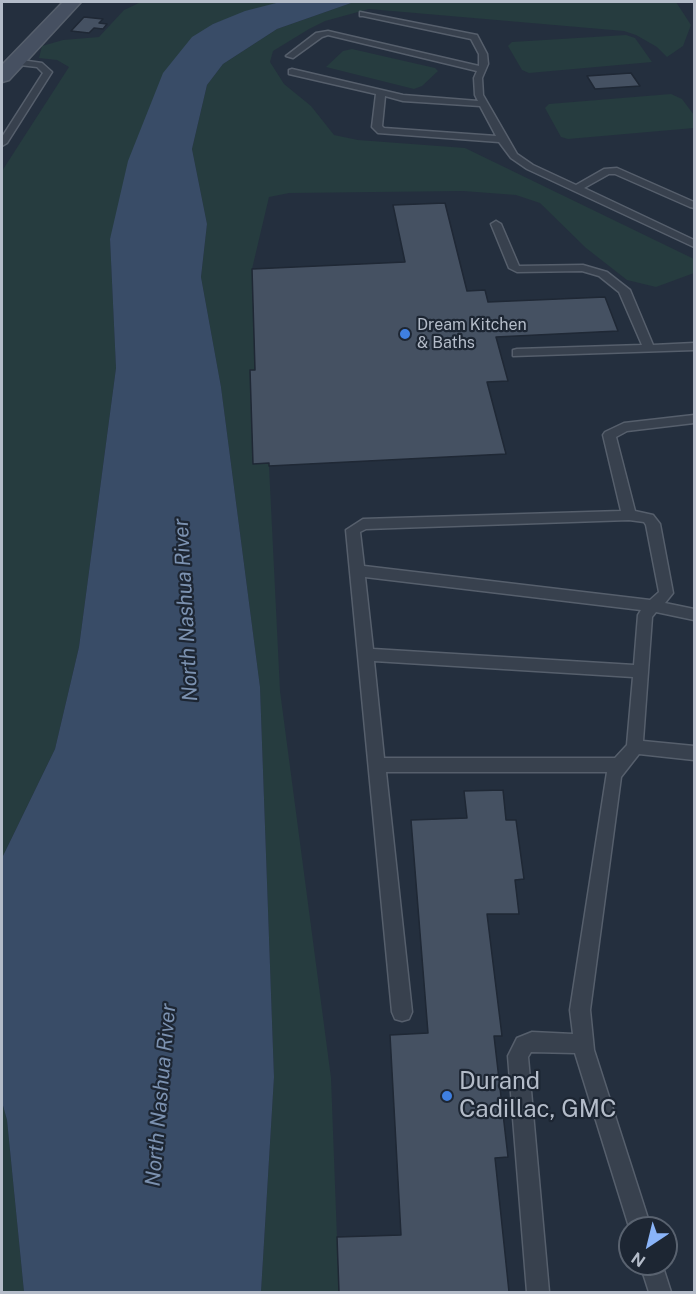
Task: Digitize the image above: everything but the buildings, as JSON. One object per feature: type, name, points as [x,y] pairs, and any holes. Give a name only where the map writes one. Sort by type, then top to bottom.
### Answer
[{"type":"main road","points":[[2,76],[72,2]]},
{"type":"lane","points":[[363,14],[474,37],[483,54],[477,86],[502,139],[514,156],[530,166],[694,244]]},
{"type":"lane","points":[[290,56],[319,36],[328,33],[482,69]]},
{"type":"lane","points":[[2,143],[48,72],[39,65],[14,62]]},
{"type":"lane","points":[[292,72],[433,102],[484,104]]},
{"type":"lane","points":[[381,92],[377,127],[381,131],[502,139]]},
{"type":"lane","points":[[577,188],[608,171],[617,171],[694,205]]},
{"type":"lane","points":[[496,224],[513,266],[518,269],[584,268],[603,274],[612,280],[624,290],[649,348]]},
{"type":"lane","points":[[680,237],[694,229]]},
{"type":"lane","points":[[517,353],[694,347]]},
{"type":"lane","points":[[629,515],[609,435],[624,427],[694,420]]},
{"type":"lane","points":[[402,1012],[353,530],[363,524],[629,515],[648,518],[653,524],[666,593],[651,606],[645,615],[635,747],[628,758],[619,765],[613,777],[580,1010],[583,1044],[636,1216]]},
{"type":"lane","points":[[357,571],[651,606],[694,614]]},
{"type":"lane","points":[[366,655],[640,671]]},
{"type":"lane","points":[[635,747],[694,753]]},
{"type":"lane","points":[[377,765],[619,765]]},
{"type":"lane","points":[[538,1293],[518,1056],[524,1046],[532,1042],[583,1044]]},
{"type":"lane","points":[[655,1276],[660,1293]]},
{"type":"green space","points":[[141,2],[280,2],[213,24],[110,239],[116,368],[79,647],[55,749],[2,858],[2,171],[69,67],[57,60],[39,58],[42,46],[63,40],[99,37],[124,10]]},
{"type":"green space","points":[[354,2],[676,2],[691,25],[683,46],[667,57],[657,47],[624,31],[369,9],[325,21],[309,29],[273,51],[270,62],[284,84],[311,106],[334,135],[358,140],[465,148],[694,259],[694,273],[656,287],[627,280],[586,248],[540,203],[516,195],[463,191],[289,193],[269,197],[252,269],[255,370],[250,370],[253,463],[269,463],[280,691],[331,1078],[339,1292],[261,1292],[274,1077],[260,687],[221,387],[201,277],[207,224],[192,149],[207,85],[223,64],[277,29]]},
{"type":"green space","points":[[626,35],[635,38],[652,62],[529,73],[522,70],[508,46],[512,42]]},
{"type":"green space","points":[[352,49],[435,68],[438,71],[422,86],[414,89],[326,67],[343,51]]},
{"type":"green space","points":[[671,94],[682,99],[694,115],[694,128],[568,139],[561,137],[545,108],[549,104]]},
{"type":"green space","points":[[2,1102],[7,1120],[24,1292],[2,1292]]},
{"type":"water","name":"North Nashua River","points":[[280,2],[354,2],[277,29],[223,64],[207,85],[192,149],[207,224],[201,277],[221,387],[260,687],[274,1077],[261,1292],[24,1292],[7,1120],[2,1102],[2,858],[55,749],[79,647],[116,368],[110,239],[128,161],[163,73],[192,37],[213,24],[245,11]]},
{"type":"place","name":"Dream Kitchen & Baths","points":[[405,334]]},
{"type":"place","name":"Durand Cadillac, GMC","points":[[447,1096]]}]
